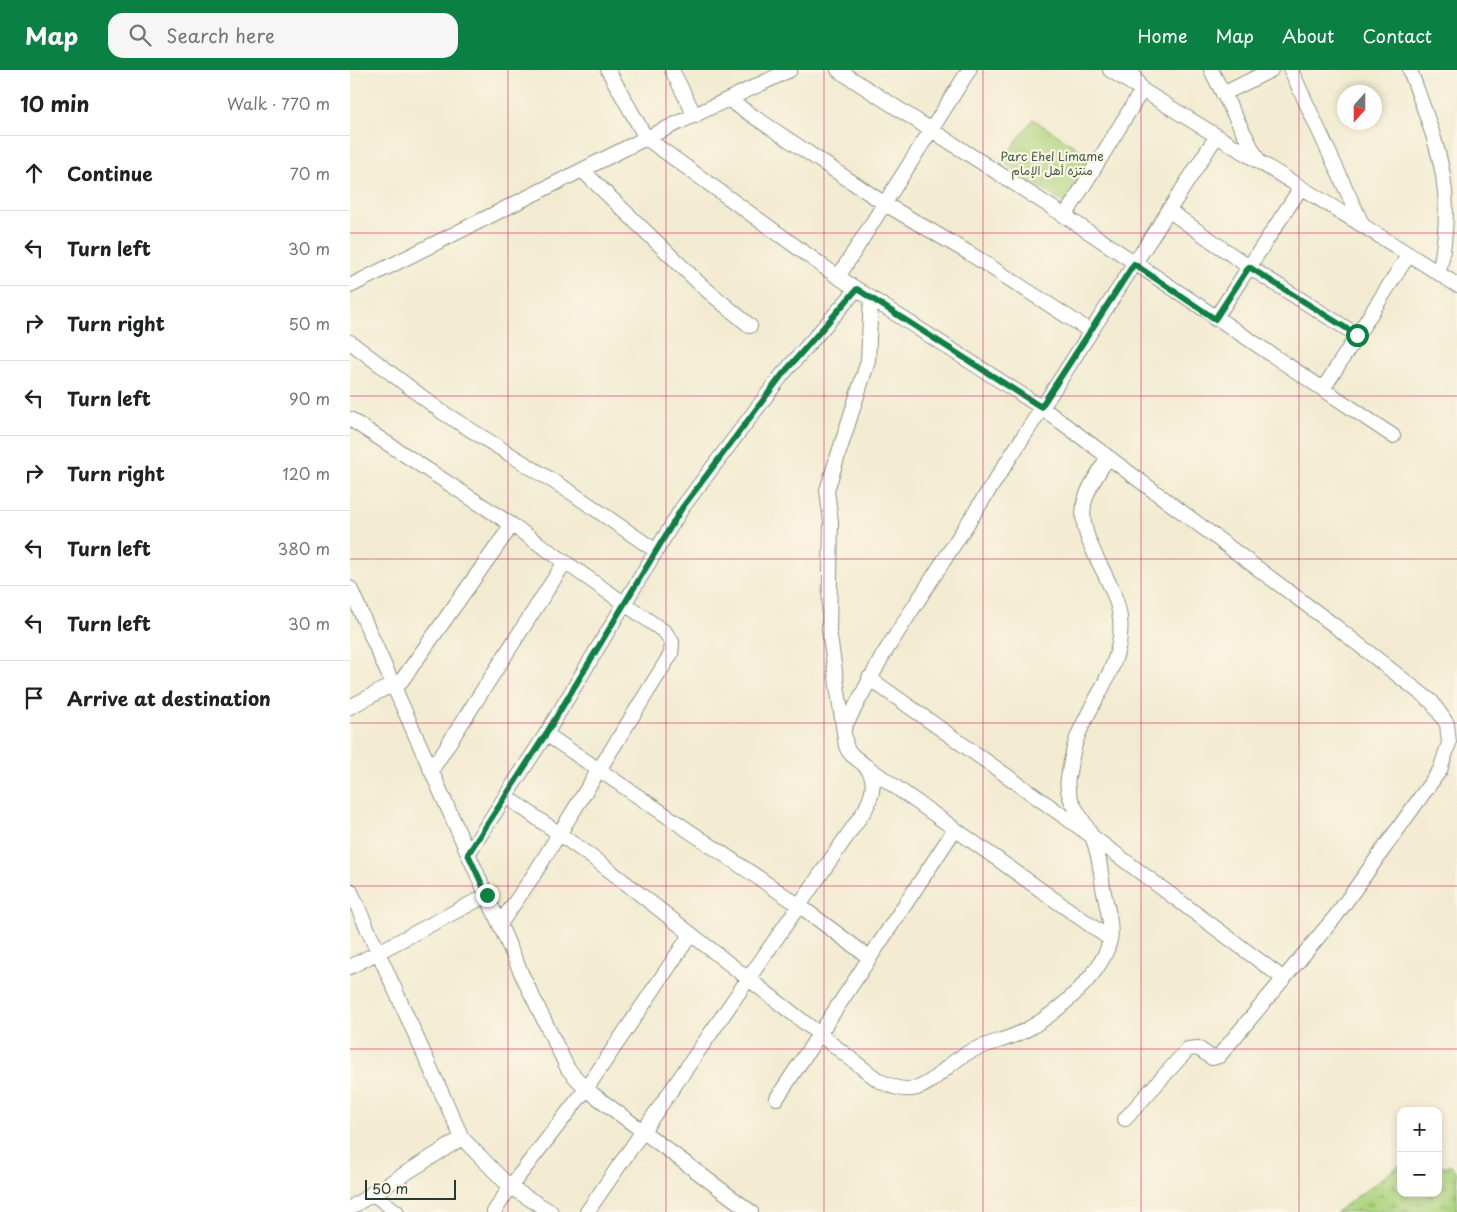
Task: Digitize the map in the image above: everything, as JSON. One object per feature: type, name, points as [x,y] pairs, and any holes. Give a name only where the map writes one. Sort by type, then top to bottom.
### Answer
[{"type":"street","points":[[608,70],[646,138],[838,277],[1041,407],[1343,632],[1432,702],[1447,724],[1449,743],[1440,770],[1335,917],[1219,1056],[1212,1058],[1198,1048],[1188,1049],[1125,1119]]},
{"type":"street","points":[[672,70],[695,116]]},
{"type":"street","points":[[350,286],[646,138],[730,100],[766,75],[790,70]]},
{"type":"street","points":[[838,70],[1065,216],[1215,319],[1393,436]]},
{"type":"street","points":[[838,277],[886,204],[968,70]]},
{"type":"street","points":[[1110,70],[1259,164],[1362,224],[1457,285]]},
{"type":"street","points":[[1130,70],[1142,90]]},
{"type":"street","points":[[1211,70],[1259,164]]},
{"type":"street","points":[[1223,94],[1271,70]]},
{"type":"street","points":[[1291,70],[1362,224]]},
{"type":"street","points":[[1410,70],[1443,162],[1448,218],[1445,246],[1439,273]]},
{"type":"street","points":[[1065,216],[1142,90]]},
{"type":"street","points":[[730,100],[886,204],[968,253],[1090,331]]},
{"type":"street","points":[[844,728],[869,678],[1041,407],[1216,137]]},
{"type":"street","points":[[582,170],[702,286],[750,326]]},
{"type":"street","points":[[1215,319],[1300,189]]},
{"type":"street","points":[[1168,210],[1249,267],[1357,335]]},
{"type":"street","points":[[1323,389],[1409,254]]},
{"type":"street","points":[[468,854],[546,734],[682,508],[782,375],[857,289]]},
{"type":"street","points":[[871,298],[868,361],[827,490],[831,522],[829,630],[850,755],[1110,939]]},
{"type":"street","points":[[350,342],[442,412],[572,493],[656,551]]},
{"type":"street","points":[[350,419],[512,524],[670,636],[673,648],[559,834],[500,924]]},
{"type":"street","points":[[506,796],[691,934],[878,1080],[891,1087],[919,1088],[932,1082],[961,1056],[1025,1031],[1064,1003],[1094,972],[1110,939],[1100,867],[1093,837],[1071,800],[1067,780],[1077,739],[1115,662],[1119,648],[1120,617],[1116,602],[1084,525],[1085,499],[1108,457]]},
{"type":"street","points":[[350,706],[394,687],[512,524]]},
{"type":"street","points":[[431,771],[566,562]]},
{"type":"street","points":[[350,588],[354,606],[394,687],[523,977],[568,1069],[586,1090],[751,1212]]},
{"type":"street","points":[[869,678],[1093,837],[1284,979]]},
{"type":"street","points":[[546,734],[800,906],[870,958]]},
{"type":"street","points":[[587,1212],[749,981],[865,810],[872,794],[873,785],[866,766]]},
{"type":"street","points":[[777,1098],[955,829]]},
{"type":"street","points":[[350,890],[462,1138],[510,1187],[551,1212]]},
{"type":"street","points":[[350,967],[487,895]]},
{"type":"street","points":[[494,1212],[510,1187],[586,1090],[691,934]]},
{"type":"street","points":[[350,1208],[462,1138]]},
{"type":"street","points":[[372,1193],[397,1212]]},
{"type":"green space","name":"Parc Ehel Limame منتزه أهل الإمام","points":[[1033,119],[1094,159],[1066,205],[1002,161]]},
{"type":"green space","points":[[1442,1166],[1451,1166],[1457,1172],[1457,1212],[1336,1212],[1397,1167],[1397,1197],[1442,1197]]},
{"type":"route","points":[[487,895],[468,854],[546,734],[682,508],[782,375],[857,289],[1041,407],[1134,264],[1215,319],[1249,267],[1357,335]]}]
